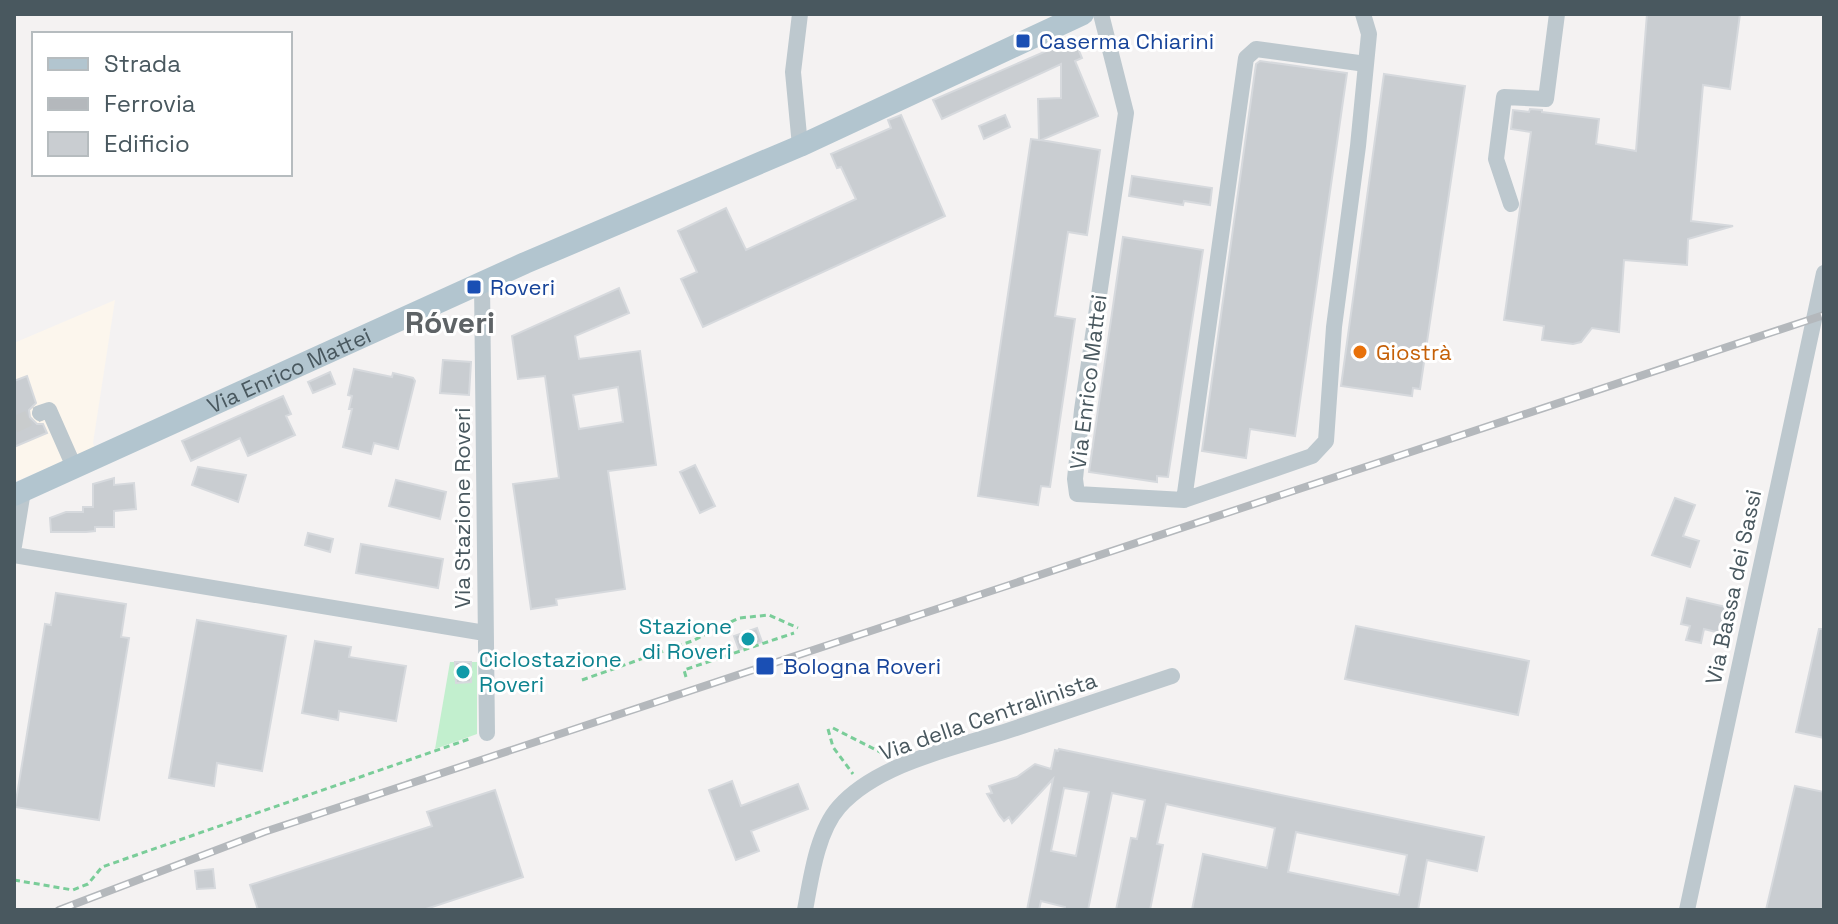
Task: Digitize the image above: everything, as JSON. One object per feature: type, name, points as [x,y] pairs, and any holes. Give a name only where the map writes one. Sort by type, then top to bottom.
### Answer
[{"type":"main road","name":"Via Enrico Mattei","points":[[18,493],[482,283],[800,146],[1083,14]]},
{"type":"street","points":[[800,14],[793,72],[800,146]]},
{"type":"street","name":"Via Enrico Mattei","points":[[1101,14],[1126,113],[1082,410],[1075,479],[1077,494],[1184,500],[1312,456],[1326,441],[1334,327],[1369,34],[1363,14]]},
{"type":"street","points":[[1511,204],[1496,159],[1504,97],[1554,100],[1557,14]]},
{"type":"street","points":[[1184,500],[1246,58],[1256,49],[1366,64]]},
{"type":"street","name":"Via Bassa dei Sassi","points":[[1687,910],[1824,273]]},
{"type":"street","name":"Via Stazione Roveri","points":[[482,283],[487,733]]},
{"type":"street","points":[[40,413],[49,410],[75,469]]},
{"type":"street","name":"Via Enrico Mattei","points":[[14,546],[18,493]]},
{"type":"street","points":[[14,555],[485,633]]},
{"type":"street","name":"Via della Centralinista","points":[[805,910],[817,849],[837,808],[863,786],[890,771],[930,756],[1172,676]]},
{"type":"path","points":[[582,680],[692,641],[739,618],[769,615],[798,628]]},
{"type":"path","points":[[686,677],[684,670],[794,633]]},
{"type":"path","points":[[783,671],[805,664]]},
{"type":"path","points":[[833,728],[884,754],[897,750]]},
{"type":"path","points":[[828,729],[833,747],[863,786]]},
{"type":"path","points":[[14,880],[73,890],[82,887],[102,867],[487,733]]},
{"type":"path","points":[[415,758],[417,748]]},
{"type":"shaded area","points":[[115,300],[93,443],[95,448],[14,482],[14,343]]},
{"type":"green space","points":[[450,662],[455,662],[456,683],[471,682],[471,662],[477,662],[477,734],[435,749]]},
{"type":"building","points":[[1647,14],[1740,14],[1730,89],[1703,85],[1691,221],[1733,226],[1688,239],[1687,265],[1624,260],[1619,332],[1592,328],[1581,342],[1573,344],[1542,340],[1544,326],[1504,320],[1531,132],[1511,129],[1513,110],[1542,110],[1599,119],[1596,144],[1636,151]]},
{"type":"building","points":[[1074,39],[1082,58],[1075,61],[1098,116],[1041,140],[1100,150],[1087,235],[1068,232],[1055,316],[1075,319],[1050,487],[1041,486],[1038,505],[978,496],[1031,139],[1039,140],[1038,99],[1061,98],[1061,64],[942,119],[933,100]]},
{"type":"building","points":[[1260,61],[1347,73],[1295,436],[1250,429],[1246,458],[1202,451],[1256,64]]},
{"type":"building","points":[[1384,74],[1465,86],[1420,389],[1413,388],[1412,396],[1341,386]]},
{"type":"building","points":[[901,115],[945,216],[703,327],[681,279],[697,272],[678,231],[726,208],[746,250],[856,199],[841,167],[837,168],[831,154],[891,128],[888,120]]},
{"type":"building","points":[[1005,115],[1010,127],[984,139],[979,126]]},
{"type":"building","points":[[1132,176],[1212,188],[1210,205],[1184,201],[1183,205],[1129,196]]},
{"type":"building","points":[[1123,237],[1203,250],[1168,477],[1157,476],[1157,482],[1089,472]]},
{"type":"building","points":[[619,288],[629,313],[575,336],[579,359],[640,351],[656,465],[608,471],[625,589],[556,599],[557,605],[531,609],[513,484],[559,478],[545,376],[518,379],[512,336]],"holes":[[[618,387],[623,422],[579,429],[573,395]]]},
{"type":"building","points":[[443,360],[471,362],[469,395],[440,393]]},
{"type":"building","points":[[354,369],[392,377],[393,373],[415,381],[398,449],[374,443],[371,454],[343,447],[352,409],[349,409],[352,396],[348,395]]},
{"type":"building","points":[[330,372],[335,384],[313,393],[308,382]]},
{"type":"building","points":[[27,376],[36,403],[29,410],[30,417],[37,424],[43,424],[47,433],[14,447],[14,381]]},
{"type":"building","points":[[283,396],[291,414],[286,416],[295,435],[248,456],[240,438],[191,461],[182,441]]},
{"type":"building","points":[[695,465],[715,506],[700,513],[680,472]]},
{"type":"building","points":[[198,467],[246,475],[238,502],[192,485]]},
{"type":"building","points":[[114,478],[114,485],[134,483],[136,509],[114,511],[114,527],[95,527],[95,531],[86,532],[51,532],[50,518],[66,512],[83,512],[83,507],[93,507],[93,484]]},
{"type":"building","points":[[396,480],[446,492],[440,519],[389,506]]},
{"type":"building","points":[[1675,498],[1695,505],[1683,536],[1699,541],[1690,567],[1652,555]]},
{"type":"building","points":[[308,533],[333,539],[330,552],[305,545]]},
{"type":"building","points":[[361,544],[443,559],[438,588],[356,573]]},
{"type":"building","points":[[56,593],[126,604],[121,637],[129,638],[99,820],[15,807],[45,624],[51,625]]},
{"type":"building","points":[[1687,598],[1726,607],[1720,633],[1704,629],[1701,643],[1686,640],[1690,626],[1681,624]]},
{"type":"building","points":[[197,620],[286,636],[262,771],[217,763],[214,786],[169,778]]},
{"type":"building","points":[[1356,626],[1529,661],[1518,715],[1345,679]]},
{"type":"building","name":"Stazione di Roveri","points":[[757,628],[762,642],[739,650],[734,636]]},
{"type":"building","points":[[1819,629],[1824,629],[1824,738],[1796,732]]},
{"type":"building","points":[[315,641],[351,647],[349,657],[406,666],[396,721],[339,711],[338,720],[302,713]]},
{"type":"building","name":"Ciclostazione Roveri","points":[[455,662],[471,662],[471,682],[456,683]]},
{"type":"building","points":[[1055,750],[1484,837],[1477,871],[1427,860],[1418,910],[1192,910],[1203,854],[1267,868],[1275,828],[1166,804],[1157,844],[1163,845],[1150,910],[1116,910],[1131,838],[1137,839],[1145,800],[1112,793],[1088,910],[1065,910],[1065,907],[1041,901],[1039,910],[1027,910],[1053,779],[1012,823],[1009,817],[1004,821],[987,794],[992,793],[989,786],[1017,777],[1035,764],[1051,769]],"holes":[[[1064,788],[1089,792],[1076,856],[1051,851]],[[1296,832],[1407,855],[1399,895],[1288,872]]]},
{"type":"building","points":[[732,781],[741,806],[798,784],[808,809],[751,831],[759,851],[736,860],[709,790]]},
{"type":"building","points":[[1795,786],[1824,792],[1824,910],[1766,910]]},
{"type":"building","points":[[495,790],[523,877],[423,910],[258,910],[250,885],[432,826],[427,812]]},
{"type":"building","points":[[213,869],[215,888],[197,889],[195,871]]},
{"type":"tunnel","points":[[14,425],[40,413]]},
{"type":"railway","points":[[59,910],[264,832],[1824,315]]},
{"type":"place","name":"Caserma Chiarini","points":[[1023,41]]},
{"type":"place","name":"Roveri","points":[[474,287]]},
{"type":"place","name":"Giostrà","points":[[1360,352]]},
{"type":"place","name":"Stazione di Roveri","points":[[748,639]]},
{"type":"place","name":"Bologna Roveri","points":[[765,666]]},
{"type":"place","name":"Ciclostazione Roveri","points":[[463,672]]},
{"type":"district","name":"Róveri","points":[[450,323]]}]
